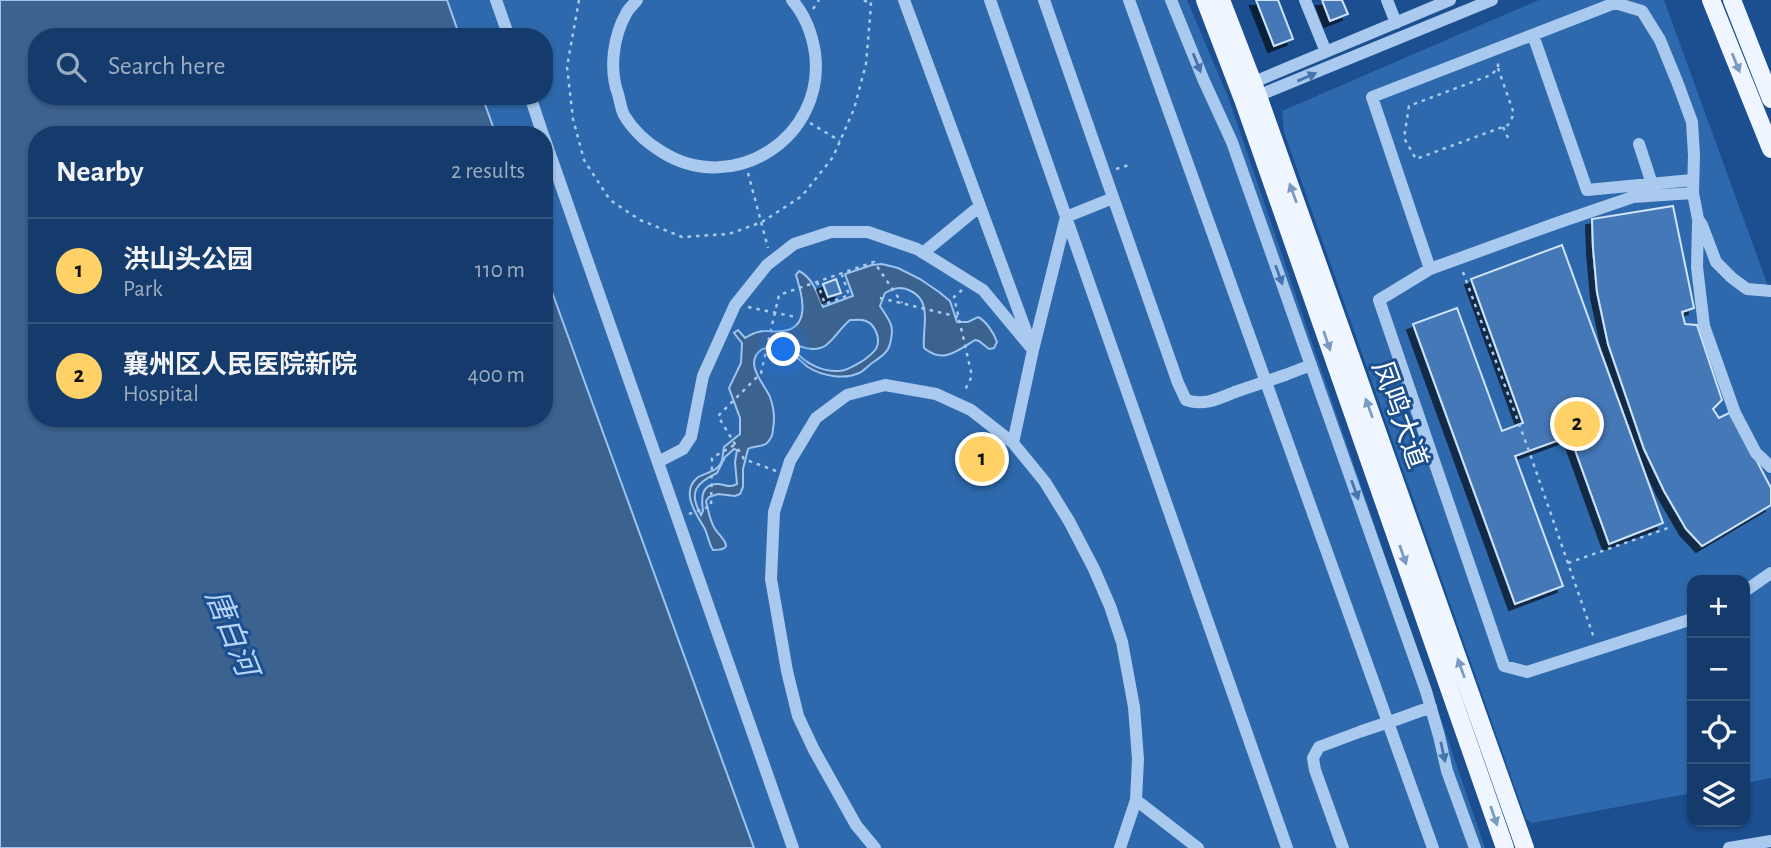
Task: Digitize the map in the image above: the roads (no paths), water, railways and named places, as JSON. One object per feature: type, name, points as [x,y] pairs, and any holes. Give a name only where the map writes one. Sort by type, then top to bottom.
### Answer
[{"type":"main road","name":"凤鸣大道","points":[[1205,0],[1248,92],[1525,848]]},
{"type":"main road","name":"凤鸣大道","points":[[1221,0],[1248,92],[1506,848]]},
{"type":"main road","points":[[1710,0],[1771,149]]},
{"type":"main road","points":[[1732,0],[1771,99]]},
{"type":"street","points":[[496,0],[506,28]]},
{"type":"street","points":[[637,0],[627,12],[614,45],[613,80],[624,114],[646,142],[676,161],[710,168],[746,164],[774,149],[802,118],[811,99],[817,68],[813,36],[800,9],[792,0]]},
{"type":"street","points":[[904,0],[1034,350]]},
{"type":"street","points":[[990,0],[1287,848]]},
{"type":"street","points":[[1044,0],[1186,400],[1208,402],[1311,365]]},
{"type":"street","points":[[1129,0],[1433,848]]},
{"type":"street","points":[[1171,0],[1232,142],[1431,707],[1447,771],[1475,848]]},
{"type":"street","points":[[1306,0],[1326,52]]},
{"type":"street","points":[[1387,0],[1396,23]]},
{"type":"street","points":[[1248,92],[1326,52],[1450,0]]},
{"type":"street","points":[[1248,92],[1492,0]]},
{"type":"street","points":[[1430,269],[1372,97],[1615,3],[1642,10],[1660,40],[1692,122],[1693,186],[1698,219],[1697,267],[1704,326],[1735,413],[1756,453],[1771,467]]},
{"type":"street","points":[[1533,35],[1587,190],[1652,184],[1693,186]]},
{"type":"street","points":[[533,105],[540,126]]},
{"type":"street","points":[[1639,144],[1652,184]]},
{"type":"street","points":[[553,162],[793,848]]},
{"type":"street","points":[[1687,621],[1527,672],[1504,666],[1378,300],[1430,269],[1633,197],[1693,186]]},
{"type":"street","points":[[1066,216],[1113,198]]},
{"type":"street","points":[[923,254],[980,206]]},
{"type":"street","points":[[1013,443],[1066,216]]},
{"type":"street","points":[[1698,219],[1716,262],[1732,278],[1747,289],[1771,291]]},
{"type":"street","points":[[658,462],[683,449],[691,437],[703,376],[735,305],[767,265],[794,244],[831,233],[868,232],[917,249],[983,290],[1034,350]]},
{"type":"street","points":[[875,848],[856,825],[798,716],[771,579],[774,513],[790,461],[816,418],[847,395],[885,385],[936,394],[971,410],[1013,443],[1045,482],[1094,569],[1122,642],[1134,707],[1138,759],[1136,800],[1121,848]]},
{"type":"street","points":[[1750,588],[1771,573]]},
{"type":"street","points":[[1343,848],[1315,770],[1313,758],[1319,747],[1431,707]]},
{"type":"street","points":[[1136,800],[1198,848]]},
{"type":"street","points":[[1729,848],[1771,841]]},
{"type":"water","name":"唐白河","points":[[0,0],[447,0],[457,28],[28,28],[28,105],[485,105],[493,126],[28,126],[28,427],[553,427],[553,295],[754,848],[0,848]]},
{"type":"water","points":[[882,264],[898,268],[920,279],[950,301],[957,322],[968,322],[978,317],[981,319],[996,339],[994,348],[989,349],[975,340],[950,354],[931,353],[924,348],[925,316],[922,302],[911,291],[901,288],[885,293],[880,306],[892,328],[889,347],[883,355],[859,373],[840,377],[826,375],[808,367],[784,350],[761,350],[754,361],[757,374],[771,401],[773,433],[765,445],[748,449],[740,494],[718,494],[706,501],[712,523],[726,545],[725,548],[713,550],[694,511],[690,490],[697,478],[719,466],[724,447],[740,434],[740,418],[729,388],[741,363],[742,343],[734,333],[738,330],[745,338],[758,332],[782,331],[795,326],[802,314],[802,298],[796,275],[799,271],[811,282],[823,307],[853,296],[845,274]],"holes":[[[850,320],[870,323],[878,337],[876,349],[849,369],[821,369],[796,352],[799,346],[809,349],[823,347]],[[734,449],[737,450],[737,484],[713,484],[705,489],[701,515],[695,500],[696,489],[717,473],[725,457]]]},
{"type":"place","name":"襄州区人民医院新院","points":[[1577,424]]},
{"type":"place","name":"洪山头公园","points":[[982,459]]}]
